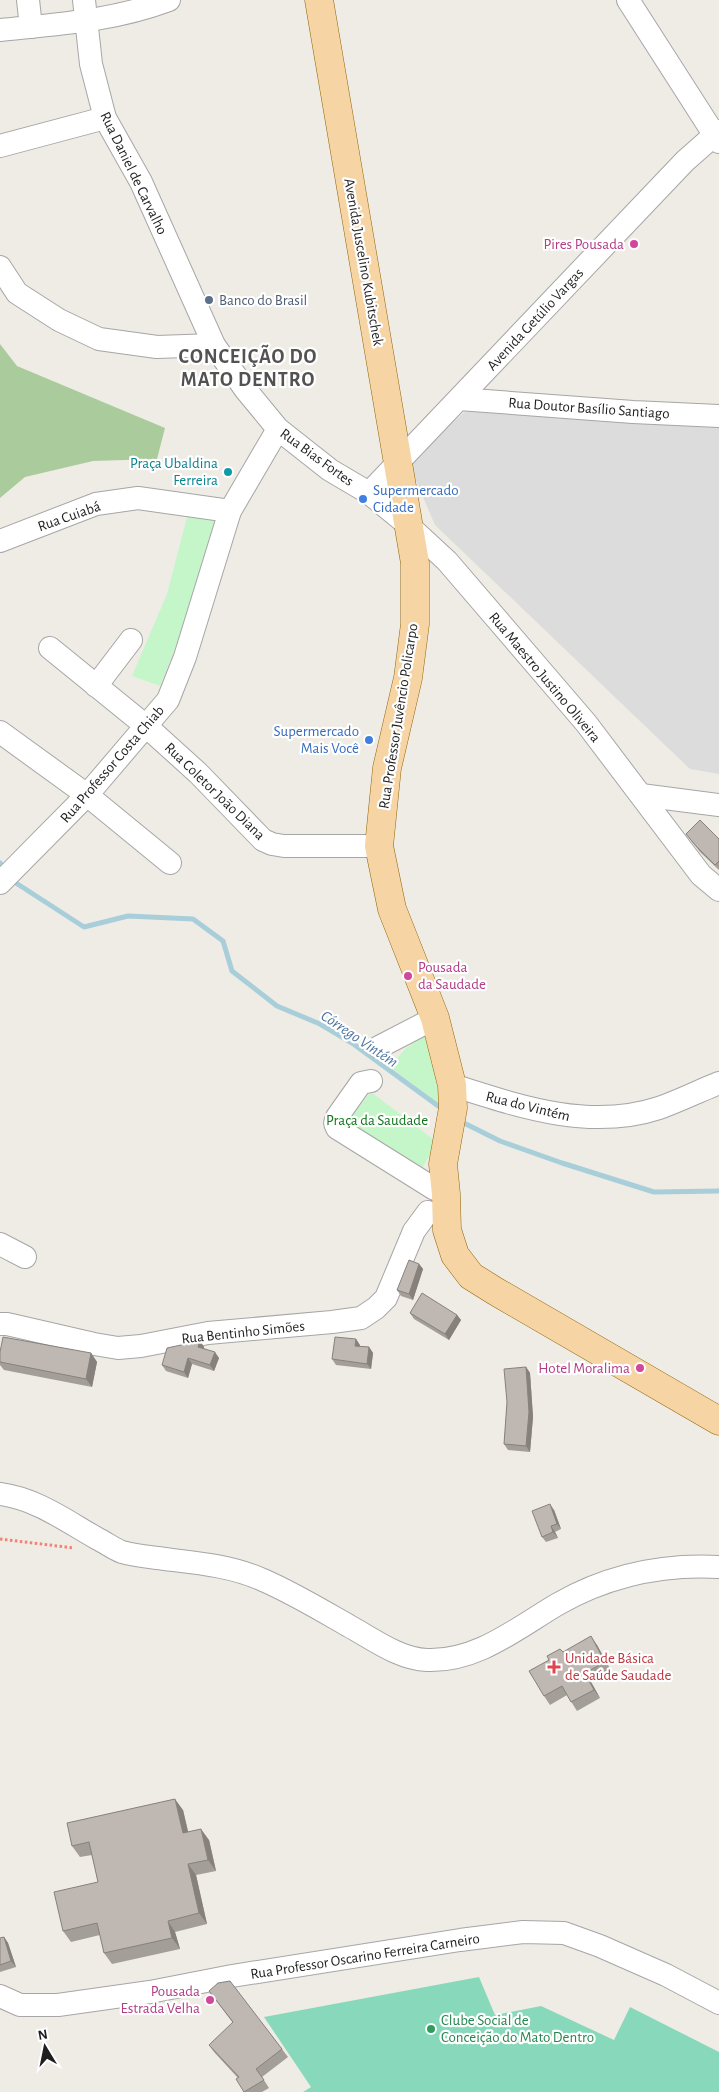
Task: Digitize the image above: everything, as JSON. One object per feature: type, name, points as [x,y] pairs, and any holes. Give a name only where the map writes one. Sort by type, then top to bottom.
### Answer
[{"type":"main road","name":"Avenida Juscelino Kubitschek","points":[[319,0],[408,525]]},
{"type":"main road","name":"Rua Professor Juvêncio Policarpo","points":[[408,525],[415,563],[415,624],[408,678],[387,768],[379,846],[392,909],[435,1018]]},
{"type":"main road","points":[[435,1018],[451,1109],[430,1235],[441,1265],[461,1288],[483,1305],[719,1440]]},
{"type":"main road","points":[[438,1190],[455,1255],[472,1276],[495,1292],[719,1421]]},
{"type":"street","points":[[28,0],[32,27]]},
{"type":"street","name":"Rua Daniel de Carvalho","points":[[84,0],[91,64],[105,118],[141,182],[214,345]]},
{"type":"street","points":[[0,30],[87,22],[150,7],[169,0]]},
{"type":"street","points":[[628,0],[718,136]]},
{"type":"street","points":[[0,146],[105,118]]},
{"type":"street","name":"Avenida Getúlio Vargas","points":[[369,493],[685,161],[718,136]]},
{"type":"street","points":[[0,267],[17,293],[59,320],[99,339],[157,347],[214,345]]},
{"type":"street","name":"Rua Bias Fortes","points":[[214,345],[245,389],[278,429],[330,470],[369,493],[408,525]]},
{"type":"street","name":"Rua Doutor Basílio Santiago","points":[[459,399],[633,412],[719,416]]},
{"type":"street","points":[[230,511],[278,429]]},
{"type":"street","name":"Rua Cuiabá","points":[[0,541],[96,504],[138,498],[230,511]]},
{"type":"street","name":"Rua Professor Costa Chiab","points":[[0,882],[87,796],[168,700],[186,657],[230,511]]},
{"type":"street","name":"Rua Maestro Justino Oliveira","points":[[408,525],[447,562],[586,724],[641,794],[700,875],[719,890]]},
{"type":"street","points":[[96,686],[131,640]]},
{"type":"street","name":"Rua Coletor João Diana","points":[[50,648],[146,726],[198,773],[263,840],[284,846],[379,846]]},
{"type":"street","points":[[0,732],[87,796],[170,862]]},
{"type":"street","points":[[641,794],[719,805]]},
{"type":"street","points":[[378,1048],[435,1018]]},
{"type":"street","points":[[371,1081],[361,1083],[337,1117],[335,1122],[337,1128],[438,1190]]},
{"type":"street","name":"Rua do Vintém","points":[[451,1109],[516,1105],[577,1118],[619,1116],[657,1108],[719,1083]]},
{"type":"street","name":"Rua Bentinho Simões","points":[[0,1324],[8,1324],[118,1348],[141,1346],[208,1333],[361,1318],[376,1308],[386,1298],[414,1231],[438,1190]]},
{"type":"street","points":[[0,1244],[25,1257]]},
{"type":"street","points":[[0,1494],[19,1496],[61,1516],[122,1552],[233,1568],[263,1580],[307,1602],[380,1644],[403,1654],[425,1660],[449,1659],[504,1639],[559,1604],[598,1585],[638,1573],[683,1566],[719,1567]]},
{"type":"street","name":"Rua Professor Oscarino Ferreira Carneiro","points":[[0,1996],[20,2005],[58,2005],[150,1992],[232,1976],[460,1940],[524,1932],[540,1932],[564,1933],[600,1946],[666,1975],[719,2003]]},
{"type":"path","points":[[0,1539],[77,1548]]},
{"type":"shaded area","points":[[468,409],[719,425],[719,774],[690,769],[435,525],[408,462]]},
{"type":"green space","points":[[0,344],[17,366],[165,428],[157,459],[93,461],[25,477],[0,498]]},
{"type":"green space","points":[[187,517],[218,519],[195,599],[160,686],[132,676],[167,594]]},
{"type":"green space","name":"Praça da Saudade","points":[[430,1031],[443,1107],[390,1067],[405,1049]]},
{"type":"green space","name":"Praça da Saudade","points":[[371,1092],[437,1142],[420,1172],[346,1123]]},
{"type":"green space","name":"Clube Social de Conceição do Mato Dentro","points":[[479,1977],[495,2015],[541,2006],[614,2040],[630,2007],[719,2052],[719,2092],[303,2092],[311,2087],[264,2017]]},
{"type":"building","points":[[700,820],[719,839],[719,861],[715,865],[686,834]]},
{"type":"building","points":[[409,1260],[419,1264],[409,1294],[397,1290]]},
{"type":"building","points":[[422,1293],[457,1315],[445,1334],[410,1313]]},
{"type":"building","points":[[3,1337],[91,1353],[86,1379],[0,1362]]},
{"type":"building","points":[[335,1337],[356,1339],[355,1346],[369,1347],[367,1364],[332,1359]]},
{"type":"building","points":[[200,1341],[198,1347],[215,1352],[210,1365],[188,1358],[184,1372],[162,1365],[167,1348]]},
{"type":"building","points":[[526,1367],[529,1412],[526,1446],[504,1444],[507,1402],[504,1369]]},
{"type":"building","points":[[550,1504],[557,1524],[551,1526],[553,1532],[542,1537],[532,1511]]},
{"type":"building","points":[[591,1636],[605,1662],[585,1673],[594,1690],[571,1702],[562,1686],[544,1696],[529,1671],[549,1660],[547,1656],[560,1649],[563,1652]]},
{"type":"building","points":[[175,1799],[183,1833],[201,1829],[208,1860],[188,1864],[199,1913],[168,1921],[172,1938],[104,1953],[97,1923],[63,1931],[54,1892],[98,1882],[89,1842],[72,1846],[67,1823]]},
{"type":"building","points":[[4,1937],[11,1961],[0,1965],[0,1938]]},
{"type":"building","points":[[230,1981],[282,2049],[256,2069],[264,2080],[244,2092],[236,2079],[239,2077],[209,2045],[233,2022],[209,1991],[218,1983]]},
{"type":"waterway","name":"Córrego Vintém","points":[[0,863],[6,870]]},
{"type":"waterway","name":"Córrego Vintém","points":[[12,879],[84,927],[128,916],[193,919],[223,941],[232,971],[277,1006],[320,1024],[352,1043],[445,1111]]},
{"type":"waterway","name":"Córrego Vintém","points":[[460,1121],[500,1141],[654,1192],[719,1191]]},
{"type":"place","name":"Pires Pousada","points":[[634,244]]},
{"type":"place","name":"Banco do Brasil","points":[[209,300]]},
{"type":"place","name":"Praça Ubaldina Ferreira","points":[[228,472]]},
{"type":"place","name":"Supermercado Cidade","points":[[363,499]]},
{"type":"place","name":"Supermercado Mais Você","points":[[369,740]]},
{"type":"place","name":"Pousada da Saudade","points":[[408,976]]},
{"type":"place","name":"Hotel Moralima","points":[[640,1368]]},
{"type":"place","name":"Unidade Básica de Saúde Saudade","points":[[554,1667]]},
{"type":"place","name":"Pousada Estrada Velha","points":[[210,2000]]},
{"type":"place","name":"Clube Social de Conceição do Mato Dentro","points":[[431,2029]]},
{"type":"district","name":"CONCEIÇÃO DO MATO DENTRO","points":[[248,368]]}]
